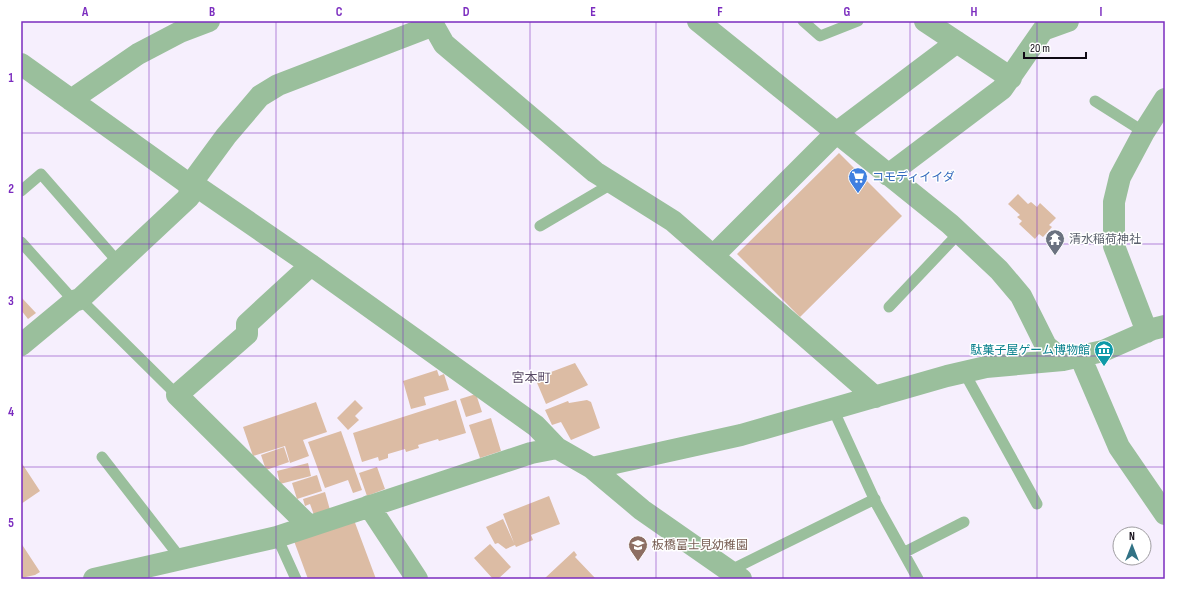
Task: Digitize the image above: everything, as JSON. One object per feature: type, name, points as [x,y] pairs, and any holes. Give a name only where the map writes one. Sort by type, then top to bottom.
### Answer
[{"type":"street","points":[[71,100],[138,54],[180,32],[209,21]]},
{"type":"street","points":[[698,21],[959,233],[999,270],[1021,296],[1046,346],[1071,358],[1119,447],[1165,514]]},
{"type":"street","points":[[925,21],[1010,78]]},
{"type":"street","points":[[888,175],[1002,89],[1043,30],[1068,21]]},
{"type":"street","points":[[21,345],[77,300],[189,197],[190,185],[226,136],[260,96],[278,85],[432,23],[444,44],[562,146],[595,172],[673,221],[875,397]]},
{"type":"street","points":[[713,256],[836,133],[957,42]]},
{"type":"street","points":[[21,64],[190,185],[199,188],[311,265],[536,426],[557,448],[592,468],[642,510],[735,575]]},
{"type":"street","points":[[592,468],[741,435],[964,372],[986,367],[1071,358],[1103,351],[1156,329],[1114,246],[1114,202],[1120,177],[1144,132],[1165,99]]},
{"type":"street","points":[[309,526],[177,395],[247,334],[247,324],[311,265]]},
{"type":"street","points":[[94,579],[161,572],[182,560],[277,537],[531,453],[557,448]]},
{"type":"street","points":[[369,506],[417,579]]},
{"type":"lane","points":[[803,21],[820,36],[858,21]]},
{"type":"lane","points":[[1095,101],[1144,132]]},
{"type":"lane","points":[[21,191],[41,174],[118,262]]},
{"type":"lane","points":[[540,226],[614,183]]},
{"type":"lane","points":[[889,307],[959,233]]},
{"type":"lane","points":[[21,242],[77,300],[177,395]]},
{"type":"lane","points":[[964,372],[1037,504]]},
{"type":"lane","points":[[834,409],[875,499],[905,552],[918,579]]},
{"type":"lane","points":[[102,458],[182,560]]},
{"type":"lane","points":[[735,575],[875,499]]},
{"type":"lane","points":[[905,552],[964,522]]},
{"type":"lane","points":[[277,537],[296,579]]},
{"type":"building","points":[[839,153],[902,216],[800,317],[737,254]]},
{"type":"building","points":[[1018,194],[1028,204],[1031,202],[1037,207],[1040,203],[1056,218],[1049,225],[1052,227],[1043,237],[1039,234],[1035,239],[1019,224],[1022,221],[1017,217],[1020,215],[1008,204]]},
{"type":"building","points":[[21,297],[36,313],[28,319],[21,310]]},
{"type":"building","points":[[575,363],[588,385],[546,404],[535,378]]},
{"type":"building","points":[[437,370],[439,376],[444,374],[449,390],[424,397],[426,405],[411,409],[403,381]]},
{"type":"building","points":[[476,394],[482,412],[466,417],[460,399]]},
{"type":"building","points":[[355,400],[363,408],[355,416],[359,420],[348,430],[337,418]]},
{"type":"building","points":[[456,400],[466,433],[439,441],[438,439],[418,445],[419,448],[406,452],[405,449],[388,454],[388,458],[379,461],[378,457],[362,462],[353,433]]},
{"type":"building","points":[[587,400],[591,402],[600,428],[571,440],[561,422],[552,425],[545,410],[568,401],[569,403]]},
{"type":"building","points":[[316,402],[327,432],[303,440],[309,456],[290,463],[285,446],[253,456],[243,427]]},
{"type":"building","points":[[491,418],[501,451],[480,458],[469,425]]},
{"type":"building","points":[[341,431],[362,490],[353,493],[348,480],[325,488],[308,442]]},
{"type":"building","points":[[284,447],[289,462],[266,470],[261,455]]},
{"type":"building","points":[[21,462],[40,491],[21,504]]},
{"type":"building","points":[[308,463],[311,476],[280,484],[277,471]]},
{"type":"building","points":[[377,467],[385,489],[367,496],[359,473]]},
{"type":"building","points":[[317,475],[322,491],[297,499],[292,483]]},
{"type":"building","points":[[325,492],[330,510],[314,515],[310,504],[305,506],[303,499]]},
{"type":"building","points":[[549,496],[560,524],[531,535],[533,540],[516,547],[515,545],[506,549],[498,543],[495,544],[486,527],[503,519],[514,543],[503,514]]},
{"type":"building","points":[[354,520],[376,579],[308,579],[294,541]]},
{"type":"building","points":[[21,543],[40,572],[35,575],[21,578]]},
{"type":"building","points":[[490,544],[511,567],[498,579],[493,579],[474,558]]},
{"type":"building","points":[[574,551],[577,555],[575,557],[596,579],[544,579]]},
{"type":"place","name":"コモディイイダ","points":[[858,194]]},
{"type":"place","name":"清水稲荷神社","points":[[1055,256]]},
{"type":"place","name":"駄菓子屋ゲーム博物館","points":[[1104,367]]},
{"type":"place","name":"板橋富士見幼稚園","points":[[638,562]]},
{"type":"district","name":"宮本町","points":[[531,377]]}]
